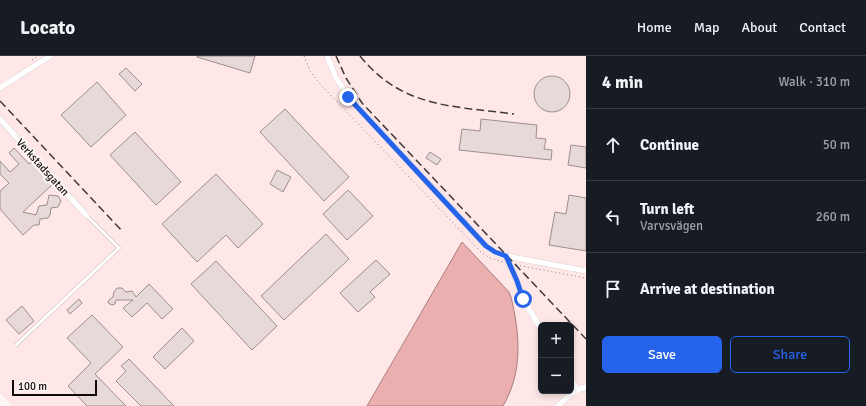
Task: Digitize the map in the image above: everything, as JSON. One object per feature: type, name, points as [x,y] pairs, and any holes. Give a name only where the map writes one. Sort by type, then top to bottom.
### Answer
[{"type":"street","points":[[0,88],[50,56]]},
{"type":"street","points":[[327,56],[336,78],[348,97],[486,246],[495,252],[506,256],[586,271]]},
{"type":"street","name":"Verkstadsgatan","points":[[0,119],[86,215]]},
{"type":"street","points":[[506,256],[523,299],[538,324]]},
{"type":"street","points":[[574,384],[577,390]]},
{"type":"street","points":[[558,406],[577,390],[586,388]]},
{"type":"lane","points":[[16,345],[119,248],[86,215]]},
{"type":"shaded area","points":[[0,56],[586,56],[586,406],[503,406],[509,394],[514,308],[509,292],[462,242],[367,406],[12,406],[0,393]]},
{"type":"shaded area","points":[[462,242],[509,292],[511,297],[518,339],[518,353],[514,380],[503,406],[367,406]]},
{"type":"building","points":[[197,56],[255,56],[250,73]]},
{"type":"building","points":[[126,68],[142,84],[135,91],[119,74]]},
{"type":"building","points":[[556,76],[565,81],[569,87],[569,101],[565,107],[556,112],[548,112],[539,107],[535,101],[534,90],[539,81],[545,77]]},
{"type":"building","points":[[97,82],[126,115],[91,147],[61,115]]},
{"type":"building","points":[[285,109],[349,177],[324,201],[260,132]]},
{"type":"building","points":[[481,119],[537,125],[536,138],[546,139],[544,149],[552,150],[551,160],[459,150],[462,129],[480,131]]},
{"type":"building","points":[[135,132],[181,182],[156,205],[110,155]]},
{"type":"building","points":[[571,145],[586,147],[586,168],[568,165]]},
{"type":"building","points":[[14,148],[29,164],[32,161],[53,184],[23,212],[36,215],[39,206],[47,205],[49,195],[58,196],[61,201],[58,207],[51,208],[48,218],[40,219],[39,225],[34,225],[23,235],[0,209],[0,191],[9,183],[0,174],[0,161],[10,172],[19,164],[9,153]]},
{"type":"building","points":[[430,152],[441,159],[437,165],[426,158]]},
{"type":"building","points":[[277,170],[291,177],[283,192],[270,184]]},
{"type":"building","points":[[216,174],[263,224],[238,248],[226,235],[197,262],[162,224]]},
{"type":"building","points":[[348,190],[373,216],[347,240],[323,214]]},
{"type":"building","points":[[569,195],[586,198],[586,251],[549,245],[555,212],[566,214]]},
{"type":"building","points":[[326,234],[349,259],[284,320],[261,296]]},
{"type":"building","points":[[376,260],[390,274],[370,292],[375,297],[358,312],[340,293]]},
{"type":"building","points":[[216,261],[277,326],[252,350],[191,284]]},
{"type":"building","points":[[149,284],[173,309],[162,319],[147,303],[132,317],[123,308],[133,300],[116,300],[115,304],[112,305],[108,303],[113,297],[117,288],[122,288],[126,292],[132,291],[136,297]]},
{"type":"building","points":[[79,299],[82,303],[70,314],[67,310]]},
{"type":"building","points":[[22,306],[34,321],[19,334],[6,320]]},
{"type":"building","points":[[92,315],[123,347],[95,374],[126,406],[87,406],[68,386],[91,363],[67,338]]},
{"type":"building","points":[[182,328],[194,341],[165,369],[153,357]]},
{"type":"building","points":[[129,359],[174,406],[141,406],[116,381],[126,371],[121,366]]},
{"type":"railway","points":[[336,56],[346,78],[362,103],[586,339]]},
{"type":"railway","points":[[360,56],[376,73],[393,86],[411,95],[430,102],[450,106],[514,114]]},
{"type":"railway","points":[[0,101],[123,232]]},
{"type":"route","points":[[348,97],[486,246],[501,255],[506,256],[523,299]]}]
